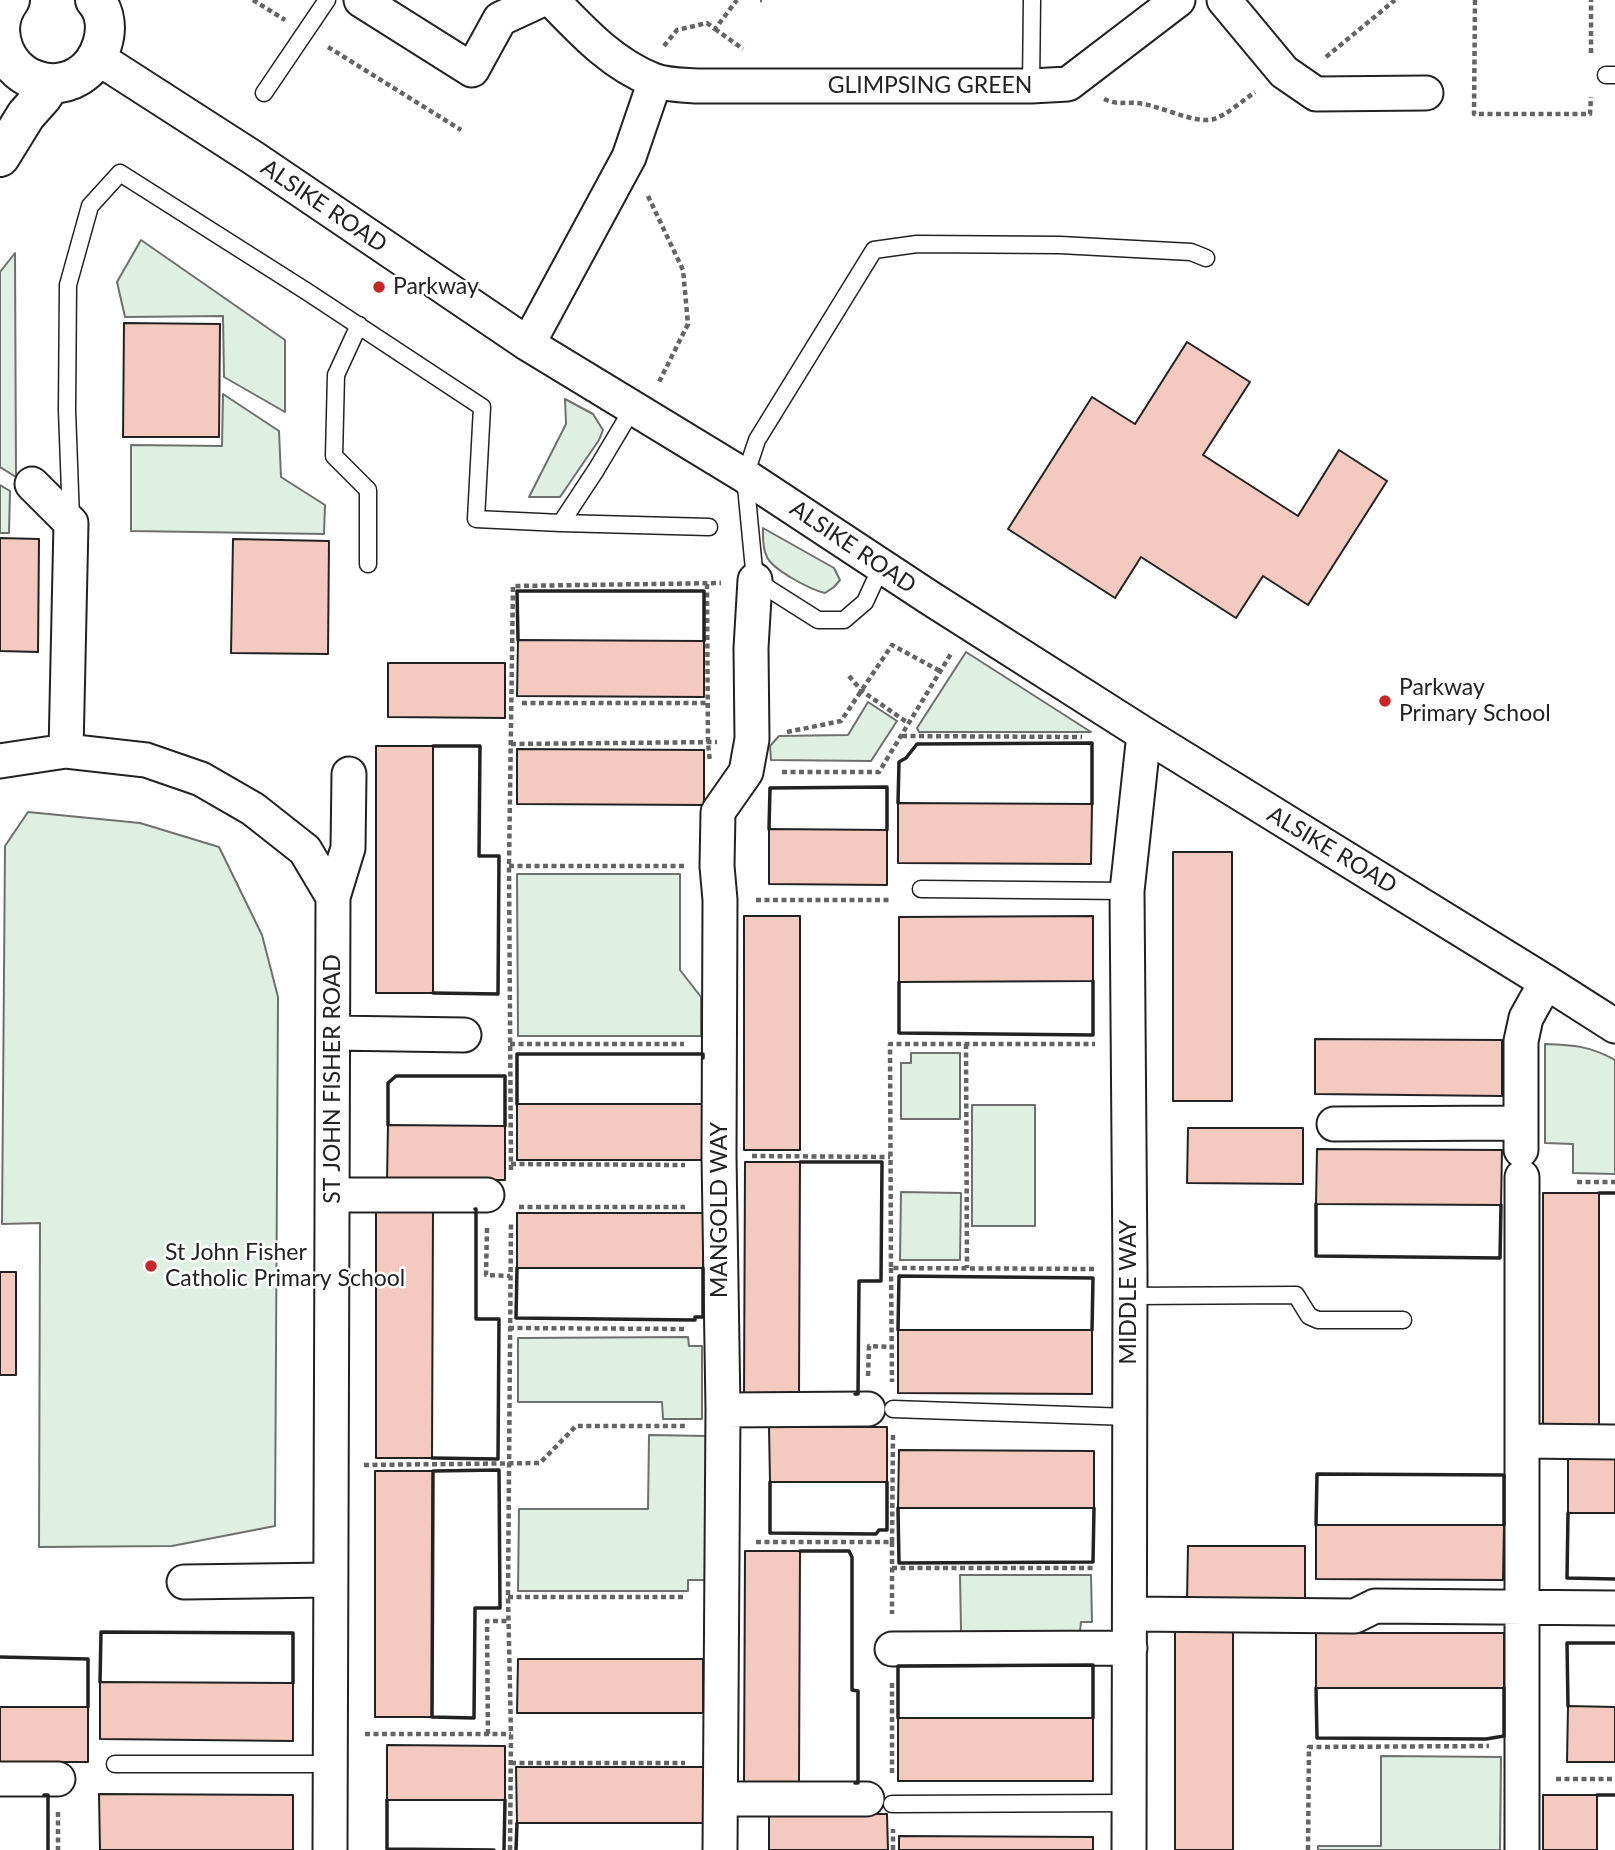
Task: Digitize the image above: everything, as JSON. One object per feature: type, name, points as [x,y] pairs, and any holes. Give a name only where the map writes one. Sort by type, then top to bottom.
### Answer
[{"type":"street","points":[[10,0],[0,24],[3,61],[37,81],[51,84],[76,78],[86,72],[104,20]]},
{"type":"street","points":[[361,0],[472,70],[500,19],[541,0]]},
{"type":"street","points":[[528,344],[629,157],[648,77],[597,46],[552,0]]},
{"type":"street","points":[[1068,84],[1178,0]]},
{"type":"street","points":[[1224,0],[1291,76],[1316,94],[1426,93]]},
{"type":"street","name":"ALSIKE ROAD","points":[[104,20],[255,159],[528,344],[746,476],[969,624],[1615,1026]]},
{"type":"street","name":"GLIMPSING GREEN","points":[[648,77],[696,86],[1068,84]]},
{"type":"street","points":[[0,158],[26,115],[51,84]]},
{"type":"street","points":[[32,484],[71,523],[66,751]]},
{"type":"street","name":"MANGOLD WAY","points":[[720,1850],[723,1418],[718,812],[746,772],[752,739],[751,648],[755,580]]},
{"type":"street","name":"MIDDLE WAY","points":[[1129,1850],[1130,1282],[1127,891],[1144,734]]},
{"type":"street","points":[[0,761],[66,751],[146,760],[201,779],[253,809],[305,850],[333,897]]},
{"type":"street","points":[[333,897],[348,848],[349,774]]},
{"type":"street","name":"ST JOHN FISHER ROAD","points":[[330,1850],[333,897]]},
{"type":"street","points":[[1521,1850],[1521,1041],[1525,1018],[1546,982]]},
{"type":"street","points":[[333,1033],[464,1035]]},
{"type":"street","points":[[1334,1124],[1521,1150]]},
{"type":"street","points":[[332,1195],[503,1193]]},
{"type":"street","points":[[723,1418],[880,1409]]},
{"type":"street","points":[[1522,1441],[1615,1442]]},
{"type":"street","points":[[184,1582],[330,1580]]},
{"type":"street","points":[[1130,1614],[1355,1616],[1375,1606],[1615,1608]]},
{"type":"street","points":[[891,1648],[1130,1648]]},
{"type":"street","points":[[0,1779],[58,1779]]},
{"type":"street","points":[[720,1799],[879,1801]]},
{"type":"lane","points":[[264,93],[327,0]]},
{"type":"lane","points":[[1031,86],[1032,0]]},
{"type":"lane","points":[[71,523],[67,410],[68,285],[90,205],[120,173],[482,407],[476,519],[709,527]]},
{"type":"lane","points":[[882,565],[865,602],[844,620],[818,620],[755,580],[746,476],[757,440],[874,250],[917,244],[1060,246],[1191,252],[1206,258]]},
{"type":"lane","points":[[359,325],[336,375],[334,456],[368,490],[368,564]]},
{"type":"lane","points":[[561,523],[638,411]]},
{"type":"lane","points":[[921,889],[1127,891]]},
{"type":"lane","points":[[1130,1282],[1296,1296],[1309,1316],[1318,1320],[1403,1320]]},
{"type":"lane","points":[[880,1409],[1129,1417]]},
{"type":"lane","points":[[115,1764],[330,1749]]},
{"type":"lane","points":[[879,1801],[1129,1803]]},
{"type":"path","points":[[253,0],[263,3],[461,130]]},
{"type":"path","points":[[648,77],[677,30],[707,23],[715,29],[737,0]]},
{"type":"path","points":[[1068,84],[1116,104],[1136,103],[1201,121],[1216,119],[1291,76],[1395,0]]},
{"type":"path","points":[[1475,0],[1474,114],[1591,114],[1591,88]]},
{"type":"path","points":[[1591,0],[1591,63]]},
{"type":"path","points":[[629,157],[683,270],[688,324],[638,411]]},
{"type":"path","points":[[510,1276],[486,1275],[511,1164],[509,866],[513,586],[707,584],[755,580]]},
{"type":"path","points":[[707,584],[708,743]]},
{"type":"path","points":[[746,772],[878,772],[969,624]]},
{"type":"path","points":[[511,744],[708,743],[752,739],[841,721],[892,645],[940,671]]},
{"type":"path","points":[[849,676],[862,691],[908,723]]},
{"type":"path","points":[[522,703],[708,703]]},
{"type":"path","points":[[901,736],[1094,737]]},
{"type":"path","points":[[509,866],[717,866]]},
{"type":"path","points":[[720,900],[892,900]]},
{"type":"path","points":[[510,1044],[720,1044]]},
{"type":"path","points":[[1128,1044],[890,1044],[890,1157],[891,1268],[967,1268],[1130,1282]]},
{"type":"path","points":[[966,1044],[967,1268]]},
{"type":"path","points":[[511,1164],[890,1157]]},
{"type":"path","points":[[1577,1182],[1615,1182]]},
{"type":"path","points":[[503,1193],[720,1206]]},
{"type":"path","points":[[510,1850],[508,1597],[511,1221]]},
{"type":"path","points":[[509,1328],[721,1329]]},
{"type":"path","points":[[880,1409],[869,1346],[891,1347]]},
{"type":"path","points":[[332,1465],[540,1462],[576,1426],[723,1418]]},
{"type":"path","points":[[892,1568],[1129,1568]]},
{"type":"path","points":[[508,1597],[722,1597]]},
{"type":"path","points":[[488,1734],[487,1621],[509,1621]]},
{"type":"path","points":[[330,1749],[511,1734]]},
{"type":"path","points":[[1308,1850],[1309,1747],[1521,1762],[1615,1779]]},
{"type":"path","points":[[511,1763],[722,1763]]},
{"type":"green space","points":[[141,240],[285,340],[285,412],[224,377],[223,316],[125,317],[117,282]]},
{"type":"green space","points":[[15,253],[16,477],[0,467],[0,272]]},
{"type":"green space","points":[[223,394],[279,431],[281,477],[325,505],[324,534],[131,531],[131,445],[222,446]]},
{"type":"green space","points":[[565,399],[593,414],[603,430],[560,497],[529,497],[566,424]]},
{"type":"green space","points":[[0,485],[10,491],[9,533],[0,533]]},
{"type":"green space","points":[[763,528],[834,568],[840,580],[825,593],[784,573],[767,557]]},
{"type":"green space","points":[[966,652],[1091,732],[919,732],[917,728]]},
{"type":"green space","points":[[868,702],[897,721],[871,761],[771,760],[770,746],[779,736],[848,735]]},
{"type":"green space","name":"St John Fisher Catholic Primary School","points":[[28,812],[140,823],[219,847],[262,935],[278,997],[275,1526],[172,1546],[39,1547],[40,1223],[2,1224],[5,846]]},
{"type":"green space","points":[[517,874],[680,874],[680,970],[701,997],[701,1036],[518,1036]]},
{"type":"green space","points":[[1545,1044],[1582,1047],[1615,1060],[1615,1174],[1573,1173],[1573,1144],[1545,1143]]},
{"type":"green space","points":[[911,1053],[960,1053],[960,1119],[901,1119],[901,1063],[911,1063]]},
{"type":"green space","points":[[972,1105],[1035,1105],[1035,1226],[972,1226]]},
{"type":"green space","points":[[901,1192],[961,1193],[960,1260],[900,1260]]},
{"type":"green space","points":[[688,1337],[689,1346],[702,1346],[702,1419],[663,1419],[662,1402],[518,1402],[518,1338]]},
{"type":"green space","points":[[649,1435],[707,1436],[707,1580],[688,1580],[688,1591],[518,1591],[519,1509],[648,1509]]},
{"type":"green space","points":[[960,1575],[1091,1575],[1092,1622],[1081,1622],[1080,1631],[961,1632]]},
{"type":"green space","points":[[1381,1756],[1501,1757],[1500,1850],[1318,1850],[1318,1846],[1381,1846]]},
{"type":"building","points":[[124,323],[220,324],[219,437],[123,437]]},
{"type":"building","points":[[1187,342],[1250,382],[1203,455],[1298,516],[1339,450],[1387,481],[1308,605],[1263,576],[1236,618],[1141,557],[1115,598],[1008,529],[1092,397],[1135,424]]},
{"type":"building","points":[[0,538],[39,539],[38,652],[0,651]]},
{"type":"building","points":[[233,539],[329,541],[328,654],[231,653]]},
{"type":"building","points":[[518,640],[704,641],[704,697],[517,696]]},
{"type":"building","points":[[388,663],[505,663],[505,718],[388,717]]},
{"type":"building","points":[[376,746],[433,746],[433,993],[376,993]]},
{"type":"building","points":[[517,749],[704,750],[704,805],[517,804]]},
{"type":"building","points":[[898,803],[1092,804],[1091,864],[898,863]]},
{"type":"building","points":[[769,829],[887,830],[887,885],[769,884]]},
{"type":"building","points":[[1173,852],[1232,852],[1232,1101],[1173,1101]]},
{"type":"building","points":[[744,916],[800,916],[800,1150],[744,1150]]},
{"type":"building","points":[[1093,916],[1093,981],[899,982],[899,917]]},
{"type":"building","points":[[1315,1039],[1502,1040],[1502,1096],[1315,1094]]},
{"type":"building","points":[[517,1104],[704,1104],[704,1160],[517,1160]]},
{"type":"building","points":[[388,1125],[505,1126],[505,1180],[387,1180]]},
{"type":"building","points":[[1188,1128],[1303,1128],[1303,1184],[1187,1183]]},
{"type":"building","points":[[1317,1149],[1502,1150],[1501,1205],[1316,1204]]},
{"type":"building","points":[[745,1162],[800,1162],[799,1395],[744,1395]]},
{"type":"building","points":[[1543,1193],[1599,1193],[1599,1425],[1543,1425]]},
{"type":"building","points":[[433,1209],[432,1458],[376,1458],[376,1210]]},
{"type":"building","points":[[517,1213],[704,1213],[703,1268],[517,1268]]},
{"type":"building","points":[[0,1272],[16,1272],[16,1375],[0,1375]]},
{"type":"building","points":[[898,1330],[1092,1330],[1092,1394],[898,1393]]},
{"type":"building","points":[[769,1427],[887,1427],[887,1482],[770,1482]]},
{"type":"building","points":[[899,1450],[1094,1451],[1094,1508],[898,1508]]},
{"type":"building","points":[[1568,1457],[1615,1457],[1615,1513],[1568,1513]]},
{"type":"building","points":[[375,1471],[433,1471],[432,1717],[375,1717]]},
{"type":"building","points":[[1316,1525],[1504,1525],[1503,1580],[1316,1579]]},
{"type":"building","points":[[1188,1546],[1305,1546],[1305,1601],[1187,1601]]},
{"type":"building","points":[[745,1551],[800,1551],[799,1783],[744,1783]]},
{"type":"building","points":[[1233,1628],[1233,1850],[1175,1850],[1175,1629]]},
{"type":"building","points":[[1316,1633],[1504,1633],[1504,1688],[1316,1688]]},
{"type":"building","points":[[518,1659],[703,1659],[703,1713],[517,1713]]},
{"type":"building","points":[[100,1682],[293,1683],[293,1741],[100,1739]]},
{"type":"building","points":[[1568,1706],[1615,1707],[1615,1762],[1567,1762]]},
{"type":"building","points":[[0,1707],[88,1707],[88,1762],[0,1762]]},
{"type":"building","points":[[898,1718],[1093,1718],[1093,1781],[898,1781]]},
{"type":"building","points":[[387,1745],[505,1746],[505,1800],[387,1800]]},
{"type":"building","points":[[516,1767],[705,1767],[705,1823],[517,1823]]},
{"type":"building","points":[[99,1794],[293,1795],[293,1850],[100,1850]]},
{"type":"building","points":[[1543,1795],[1597,1795],[1597,1850],[1543,1850]]},
{"type":"building","points":[[769,1814],[887,1814],[888,1850],[769,1850]]},
{"type":"building","points":[[899,1836],[1093,1837],[1093,1850],[899,1850]]},
{"type":"wall","points":[[518,640],[517,591],[704,591],[704,641]]},
{"type":"wall","points":[[898,803],[899,762],[906,758],[917,744],[1092,743],[1092,804]]},
{"type":"wall","points":[[433,746],[480,746],[479,856],[499,856],[498,994],[433,993]]},
{"type":"wall","points":[[769,829],[770,788],[887,787],[887,830]]},
{"type":"wall","points":[[899,982],[899,1033],[1093,1035],[1093,981]]},
{"type":"wall","points":[[517,1104],[517,1054],[703,1054],[703,1058]]},
{"type":"wall","points":[[388,1125],[388,1083],[396,1076],[505,1076],[505,1126]]},
{"type":"wall","points":[[800,1162],[882,1162],[881,1281],[859,1281],[858,1394],[855,1394]]},
{"type":"wall","points":[[1599,1193],[1615,1193]]},
{"type":"wall","points":[[1316,1204],[1316,1256],[1500,1258],[1501,1205]]},
{"type":"wall","points":[[432,1458],[498,1459],[499,1319],[476,1319],[475,1209]]},
{"type":"wall","points":[[517,1268],[516,1318],[695,1320],[695,1317],[703,1317],[703,1268]]},
{"type":"wall","points":[[898,1330],[899,1276],[1093,1278],[1092,1330]]},
{"type":"wall","points":[[499,1470],[500,1608],[475,1608],[474,1718],[432,1717],[433,1471],[499,1470]]},
{"type":"wall","points":[[1316,1525],[1317,1474],[1504,1475],[1504,1525]]},
{"type":"wall","points":[[770,1482],[770,1533],[876,1534],[879,1530],[887,1530],[887,1482]]},
{"type":"wall","points":[[898,1508],[899,1563],[1093,1562],[1094,1508]]},
{"type":"wall","points":[[1568,1513],[1567,1578],[1615,1579]]},
{"type":"wall","points":[[800,1551],[849,1551],[852,1557],[852,1690],[858,1691],[858,1783],[855,1783]]},
{"type":"wall","points":[[100,1682],[101,1632],[293,1633],[293,1683]]},
{"type":"wall","points":[[1568,1706],[1567,1643],[1615,1643]]},
{"type":"wall","points":[[0,1657],[88,1659],[88,1707]]},
{"type":"wall","points":[[898,1718],[898,1666],[1093,1665],[1093,1718]]},
{"type":"wall","points":[[1316,1688],[1317,1738],[1486,1739],[1504,1736],[1504,1688]]},
{"type":"wall","points":[[44,1795],[48,1795],[48,1850]]},
{"type":"wall","points":[[1597,1795],[1615,1795]]},
{"type":"wall","points":[[387,1800],[387,1849],[494,1850]]},
{"type":"wall","points":[[504,1850],[505,1800]]},
{"type":"wall","points":[[516,1850],[517,1823]]},
{"type":"place","name":"Parkway","points":[[379,287]]},
{"type":"place","name":"Parkway Primary School","points":[[1385,701]]},
{"type":"place","name":"St John Fisher Catholic Primary School","points":[[151,1266]]}]
